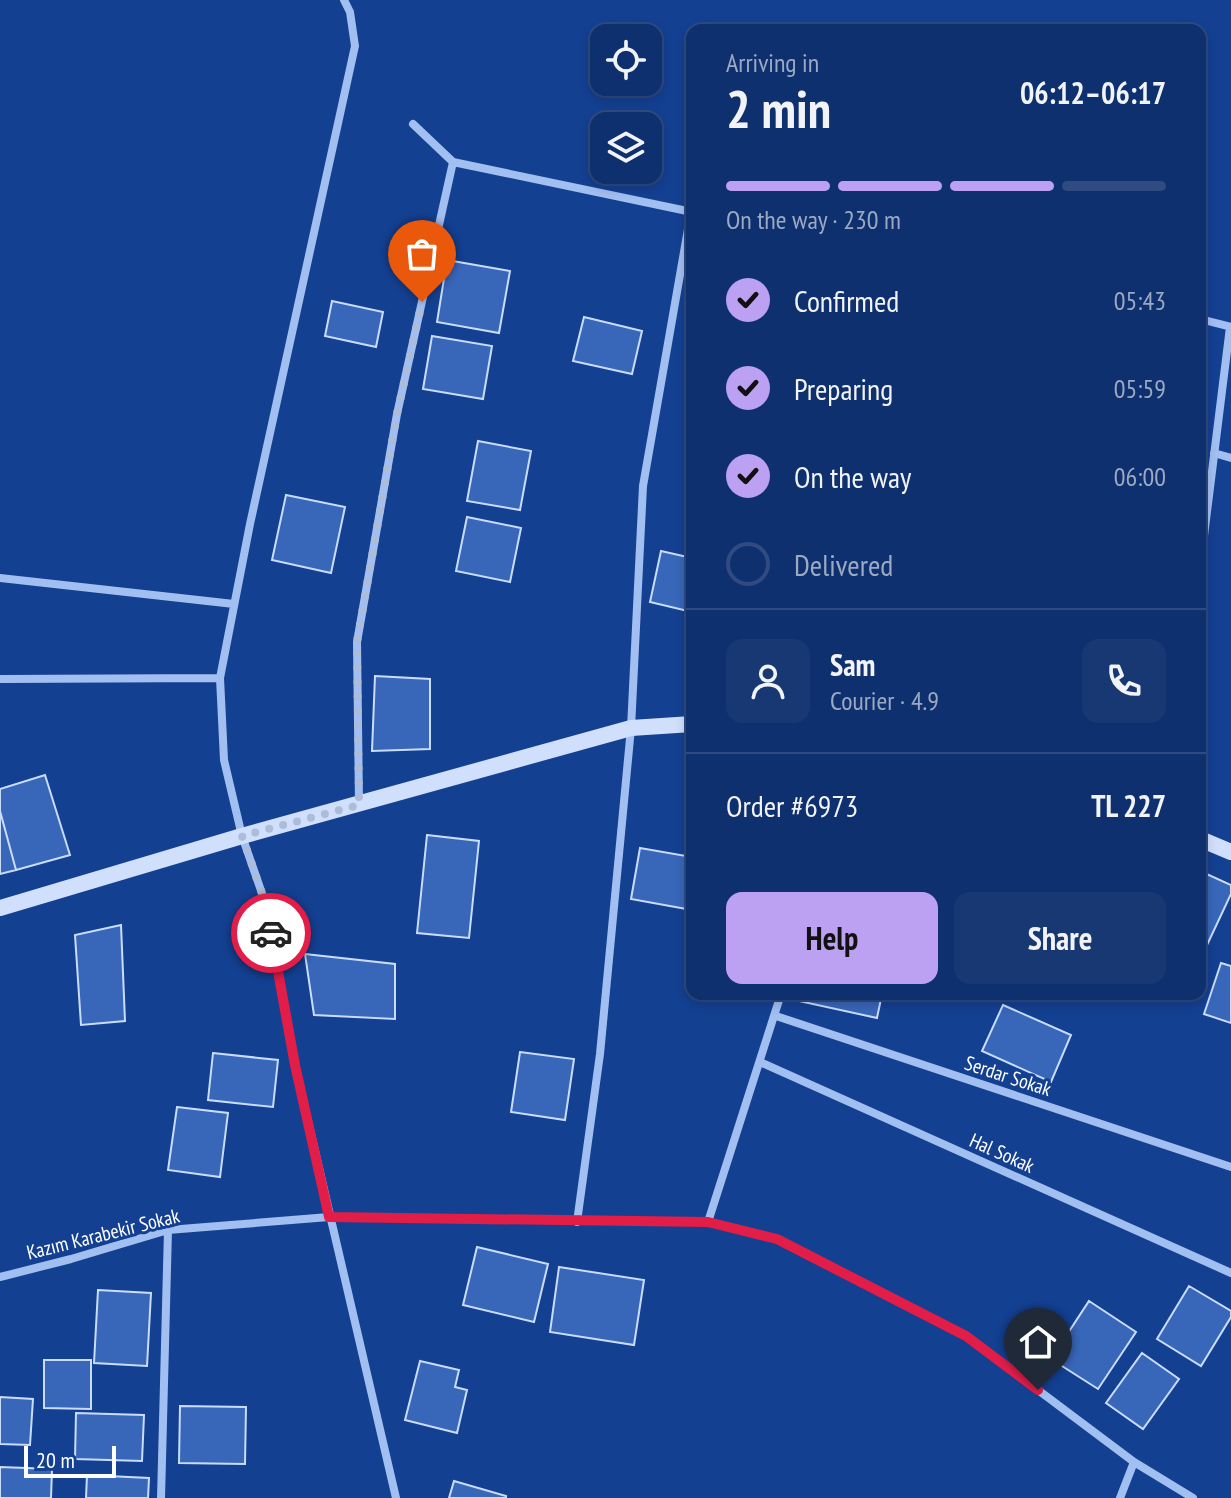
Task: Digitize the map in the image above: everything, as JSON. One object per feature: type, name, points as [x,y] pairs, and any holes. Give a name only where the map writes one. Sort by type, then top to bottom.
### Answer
[{"type":"main road","points":[[0,908],[242,836],[631,728],[686,724]]},
{"type":"main road","points":[[1206,842],[1231,852]]},
{"type":"street","points":[[344,0],[350,12],[355,46],[220,678],[224,760],[242,836],[265,902],[295,1065],[396,1498]]},
{"type":"street","points":[[413,124],[453,162],[686,211]]},
{"type":"street","points":[[359,805],[357,642],[397,414],[453,162]]},
{"type":"street","points":[[577,1222],[600,1054],[631,728],[643,486],[686,246]]},
{"type":"street","points":[[1206,321],[1231,327],[1206,510]]},
{"type":"street","points":[[1214,453],[1231,458]]},
{"type":"street","points":[[0,578],[234,604]]},
{"type":"street","points":[[0,679],[220,678]]},
{"type":"street","points":[[708,1222],[780,1000]]},
{"type":"street","name":"Serdar Sokak","points":[[776,1016],[1231,1167]]},
{"type":"street","name":"Hal Sokak","points":[[760,1062],[1231,1273]]},
{"type":"street","name":"Kazım Karabekir Sokak","points":[[0,1277],[168,1230],[329,1217],[708,1222],[777,1239],[966,1336],[1134,1462],[1193,1498]]},
{"type":"street","points":[[161,1498],[168,1230]]},
{"type":"street","points":[[1120,1498],[1134,1462]]},
{"type":"building","points":[[447,260],[510,271],[499,333],[437,322]]},
{"type":"building","points":[[332,301],[383,312],[376,347],[325,336]]},
{"type":"building","points":[[584,317],[642,331],[632,374],[573,361]]},
{"type":"building","points":[[432,336],[492,346],[483,399],[423,389]]},
{"type":"building","points":[[478,441],[531,451],[520,510],[467,501]]},
{"type":"building","points":[[286,495],[345,507],[331,573],[272,560]]},
{"type":"building","points":[[467,517],[521,528],[510,582],[456,571]]},
{"type":"building","points":[[661,551],[686,557],[686,611],[650,602]]},
{"type":"building","points":[[375,676],[430,679],[430,749],[372,751]]},
{"type":"building","points":[[45,775],[70,855],[16,870],[0,811],[0,789]]},
{"type":"building","points":[[0,811],[16,870],[0,874]]},
{"type":"building","points":[[427,835],[479,841],[469,938],[417,933]]},
{"type":"building","points":[[640,848],[686,856],[686,909],[631,899]]},
{"type":"building","points":[[1206,874],[1231,885],[1231,894],[1206,947]]},
{"type":"building","points":[[121,925],[125,1021],[81,1025],[75,935]]},
{"type":"building","points":[[305,954],[395,964],[395,1019],[314,1015]]},
{"type":"building","points":[[1221,963],[1231,966],[1231,1023],[1204,1014]]},
{"type":"building","points":[[799,1000],[881,1000],[877,1018]]},
{"type":"building","points":[[1003,1005],[1071,1035],[1051,1082],[982,1051]]},
{"type":"building","points":[[520,1052],[574,1059],[565,1120],[511,1112]]},
{"type":"building","points":[[213,1053],[278,1060],[273,1107],[208,1100]]},
{"type":"building","points":[[177,1107],[228,1113],[220,1177],[168,1170]]},
{"type":"building","points":[[477,1247],[548,1264],[534,1322],[463,1305]]},
{"type":"building","points":[[559,1267],[644,1280],[634,1345],[550,1332]]},
{"type":"building","points":[[1189,1286],[1231,1311],[1231,1317],[1201,1366],[1157,1339]]},
{"type":"building","points":[[98,1290],[151,1293],[147,1366],[94,1363]]},
{"type":"building","points":[[1089,1301],[1136,1332],[1098,1389],[1051,1359]]},
{"type":"building","points":[[1142,1353],[1179,1379],[1143,1429],[1106,1403]]},
{"type":"building","points":[[44,1360],[91,1360],[91,1409],[44,1408]]},
{"type":"building","points":[[420,1361],[459,1370],[455,1387],[467,1390],[457,1433],[405,1420]]},
{"type":"building","points":[[0,1397],[33,1399],[30,1445],[0,1444]]},
{"type":"building","points":[[180,1406],[246,1407],[245,1464],[179,1463]]},
{"type":"building","points":[[76,1413],[144,1415],[142,1461],[75,1459]]},
{"type":"building","points":[[0,1467],[52,1469],[51,1498],[0,1498]]},
{"type":"building","points":[[87,1475],[149,1478],[148,1498],[86,1498]]},
{"type":"building","points":[[454,1481],[506,1496],[506,1498],[449,1498]]},
{"type":"way so far","points":[[271,933],[265,902],[242,836],[359,805],[357,642],[397,414],[422,302]]},
{"type":"route","points":[[271,933],[295,1065],[329,1217],[708,1222],[777,1239],[966,1336],[1038,1390]]}]
